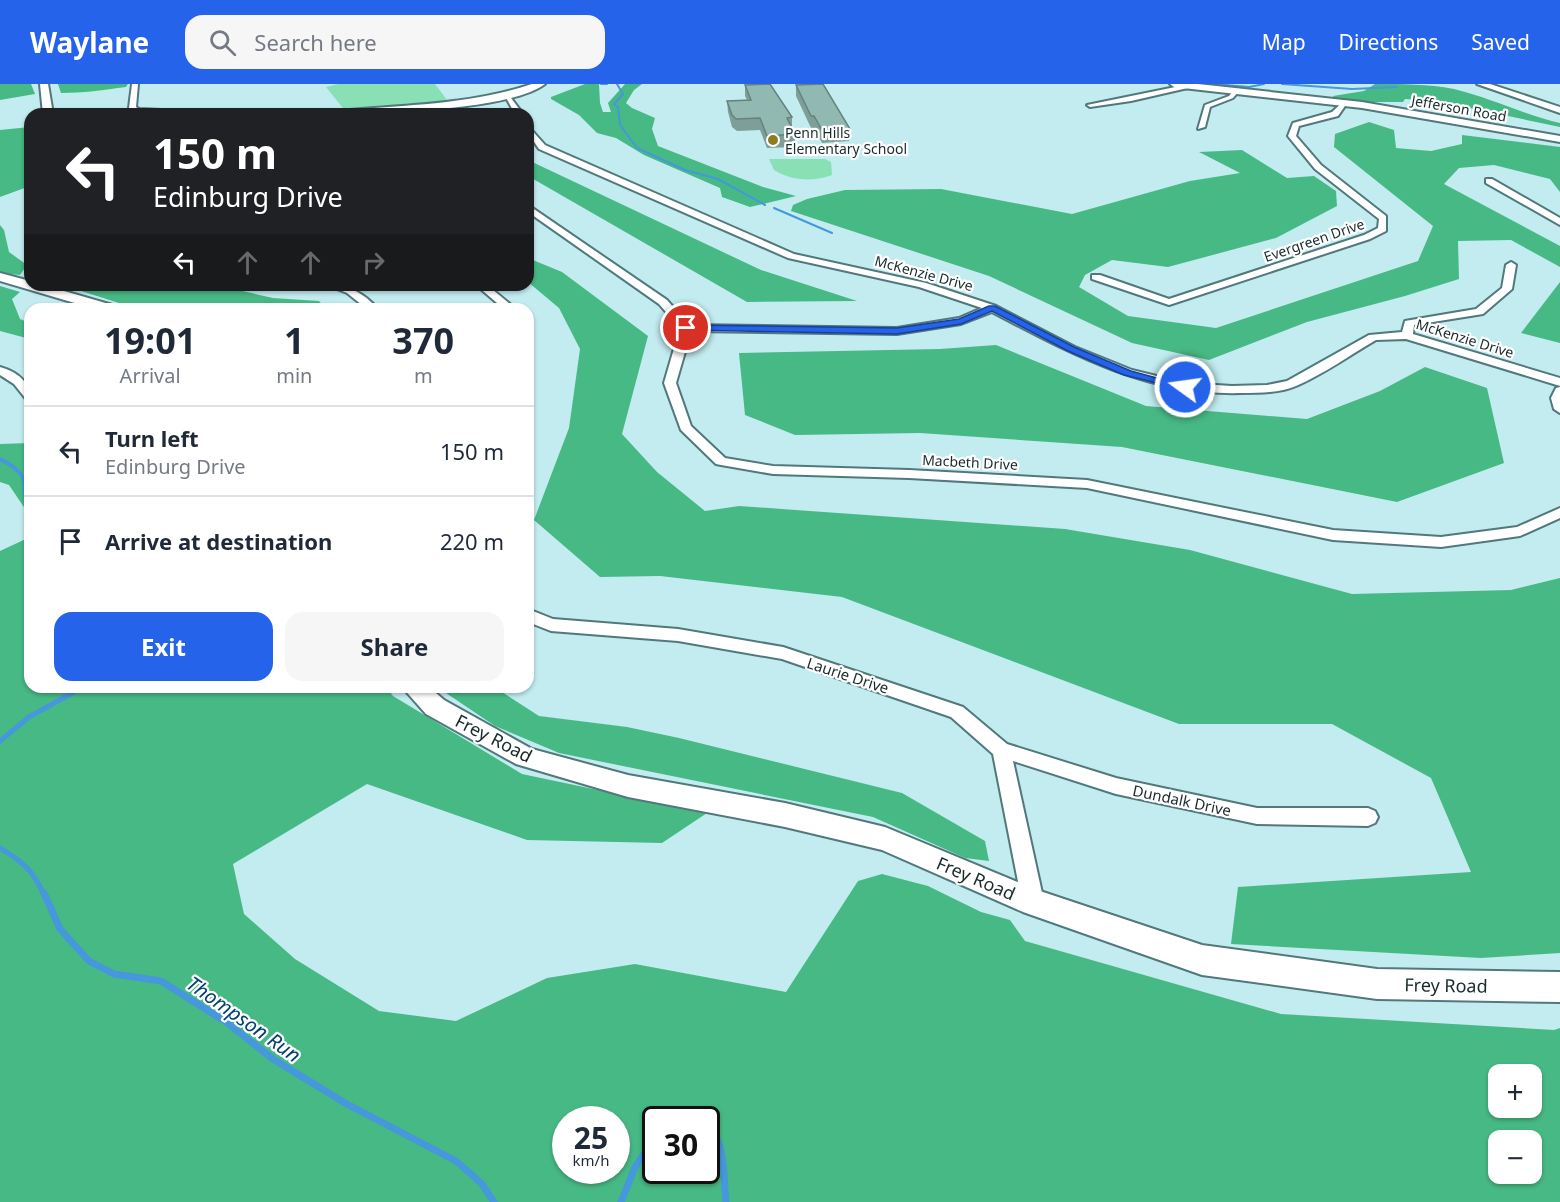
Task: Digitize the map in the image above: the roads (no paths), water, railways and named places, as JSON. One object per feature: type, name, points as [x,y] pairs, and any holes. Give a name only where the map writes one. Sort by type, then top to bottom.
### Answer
[{"type":"street","points":[[44,84],[47,108]]},
{"type":"street","points":[[132,108],[135,84]]},
{"type":"street","points":[[407,108],[453,104],[506,95],[541,84]]},
{"type":"street","name":"Jefferson Road","points":[[1174,84],[1344,103],[1560,139]]},
{"type":"street","points":[[1481,84],[1560,110]]},
{"type":"street","points":[[1090,105],[1191,86]]},
{"type":"street","points":[[1201,127],[1207,106],[1231,97],[1236,91]]},
{"type":"street","points":[[506,95],[515,108]]},
{"type":"street","name":"Evergreen Drive","points":[[1096,277],[1169,302],[1383,230],[1383,218],[1318,167],[1292,136],[1296,125],[1335,114],[1344,103]]},
{"type":"street","name":"McKenzie Drive","points":[[534,138],[542,147],[791,255],[922,285],[992,308],[1071,349],[1128,373],[1185,387],[1232,390],[1291,384],[1373,337],[1389,334],[1407,336],[1560,382]]},
{"type":"street","points":[[1489,182],[1560,222]]},
{"type":"street","points":[[534,215],[663,302],[686,328],[897,331],[961,321],[992,308]]},
{"type":"street","points":[[1407,336],[1409,323],[1479,312],[1507,289],[1511,266]]},
{"type":"street","points":[[0,277],[24,284]]},
{"type":"street","points":[[49,291],[90,303]]},
{"type":"street","points":[[351,291],[366,303]]},
{"type":"street","points":[[489,291],[504,303]]},
{"type":"street","name":"Macbeth Drive","points":[[686,328],[670,383],[685,427],[721,461],[772,470],[909,474],[1087,484],[1333,535],[1441,542],[1520,531],[1560,512]]},
{"type":"street","points":[[0,370],[18,381],[24,388]]},
{"type":"street","points":[[1560,392],[1557,398],[1560,409]]},
{"type":"street","name":"Laurie Drive","points":[[534,618],[550,626],[678,635],[783,653],[957,712],[1001,750]]},
{"type":"street","name":"Frey Road","points":[[420,693],[435,707],[525,757],[628,786],[785,815],[885,839],[1033,902],[1202,960],[1377,984],[1560,987]]},
{"type":"street","points":[[1001,750],[1033,902]]},
{"type":"street","name":"Dundalk Drive","points":[[1001,750],[1116,786],[1257,816],[1368,817]]},
{"type":"waterway","points":[[601,84],[607,84]]},
{"type":"waterway","points":[[617,84],[623,94],[614,104],[618,107],[620,125],[637,148],[685,170],[718,179],[765,205]]},
{"type":"waterway","points":[[1214,84],[1249,87],[1264,84]]},
{"type":"waterway","points":[[1282,84],[1352,89],[1397,87]]},
{"type":"waterway","points":[[774,208],[832,233]]},
{"type":"waterway","name":"Thompson Run","points":[[0,459],[19,472],[24,483]]},
{"type":"waterway","name":"Thompson Run","points":[[0,741],[29,717],[72,693]]},
{"type":"waterway","name":"Thompson Run","points":[[0,848],[26,867],[36,879],[44,895]]},
{"type":"waterway","name":"Thompson Run","points":[[44,893],[60,929],[89,961],[114,974],[161,981],[226,1022],[273,1059],[345,1103],[456,1161],[482,1184],[494,1202]]},
{"type":"waterway","name":"Thompson Run","points":[[720,1146],[726,1202]]},
{"type":"waterway","name":"Thompson Run","points":[[621,1202],[635,1167],[642,1157]]},
{"type":"place","name":"Penn Hills Elementary School","points":[[773,140]]}]
